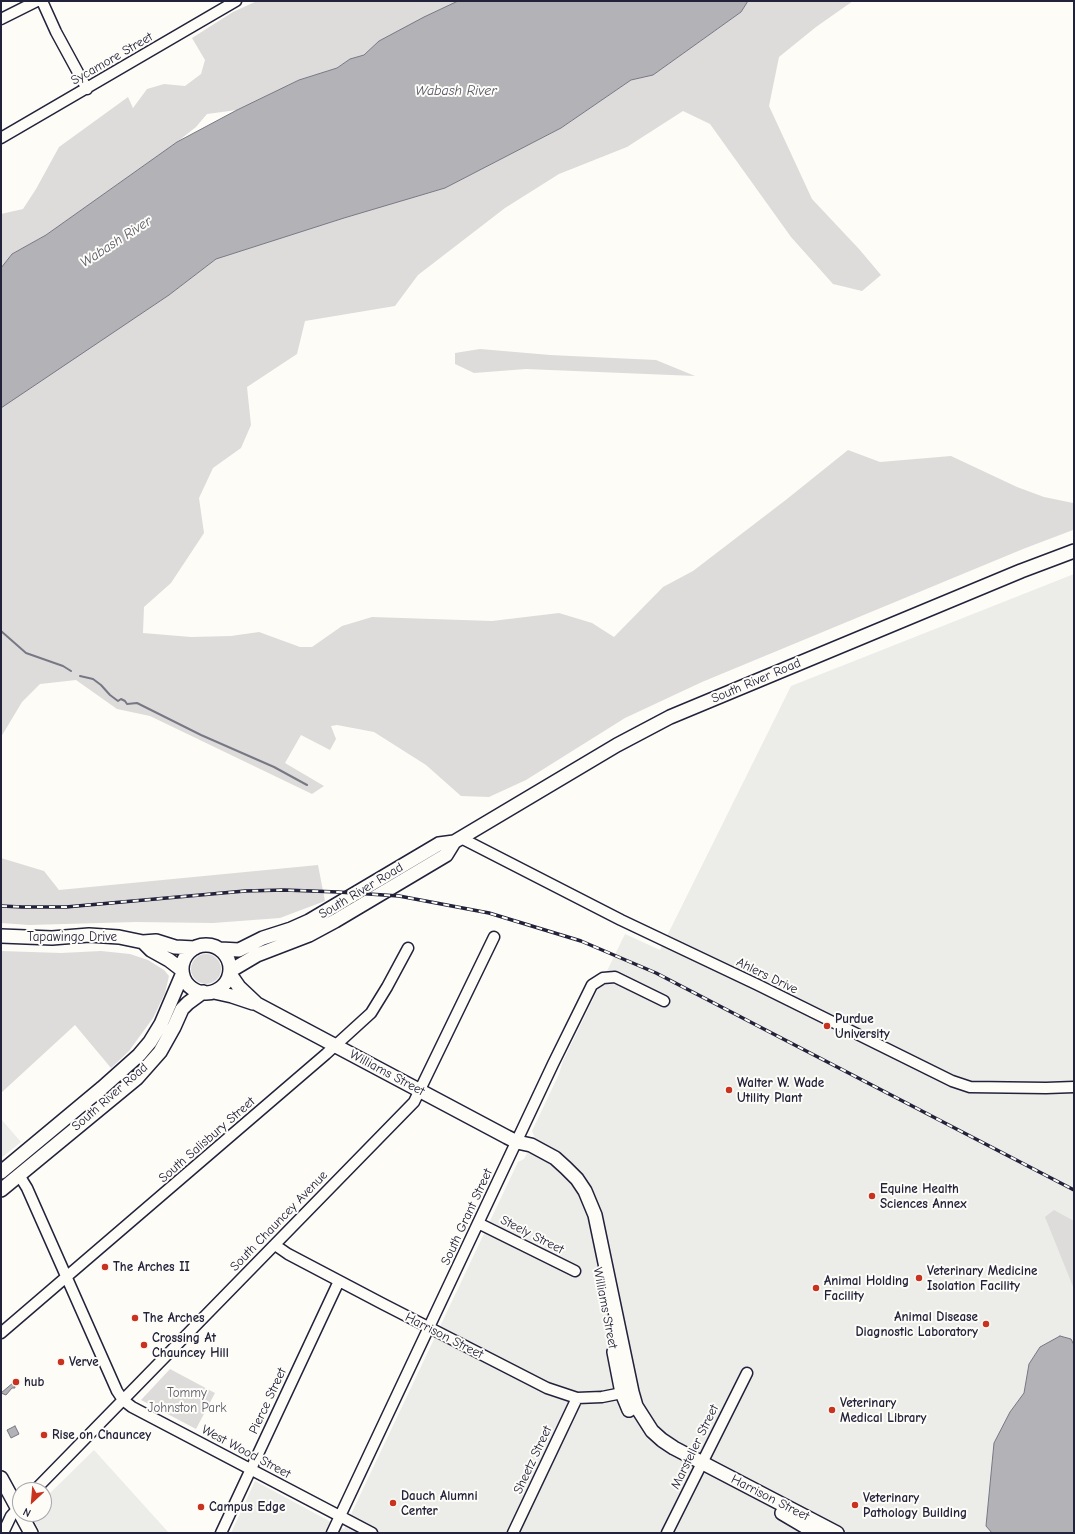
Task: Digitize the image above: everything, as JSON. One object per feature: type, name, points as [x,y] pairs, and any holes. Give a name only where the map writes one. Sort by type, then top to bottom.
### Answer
[{"type":"main road","name":"South River Road","points":[[220,949],[239,950],[264,938],[309,921],[439,844],[458,840],[611,749],[670,717],[1021,571],[1074,551]]},
{"type":"main road","name":"South River Road","points":[[230,973],[257,954],[309,935],[335,921],[446,855],[458,840]]},
{"type":"main road","name":"Tapawingo Drive","points":[[1,936],[52,938],[97,936],[119,937],[143,942],[156,941],[175,947],[195,948]]},
{"type":"main road","name":"Tapawingo Drive","points":[[143,942],[151,950],[169,960],[182,973]]},
{"type":"main road","points":[[208,945],[220,949],[226,956],[229,963],[230,973],[222,987],[209,992],[195,990],[190,986],[182,973],[185,958],[189,952],[195,948],[208,945]]},
{"type":"main road","name":"South River Road","points":[[1,1172],[139,1055],[150,1042],[161,1024],[182,973]]},
{"type":"main road","name":"Williams Street","points":[[230,973],[239,987],[258,1004],[517,1142],[528,1152],[559,1171],[574,1188],[586,1212],[622,1393],[631,1413],[641,1432],[670,1456],[700,1466]]},
{"type":"main road","name":"South River Road","points":[[1,1190],[21,1178],[137,1078],[160,1052],[182,1009],[188,1003],[209,992]]},
{"type":"main road","name":"Williams Street","points":[[209,992],[258,1004]]},
{"type":"main road","name":"Williams Street","points":[[517,1142],[532,1145],[555,1158],[577,1179],[585,1191],[595,1214],[636,1406],[644,1421],[652,1431],[662,1440],[700,1466]]},
{"type":"main road","points":[[1,1181],[17,1166],[19,1158]]},
{"type":"main road","name":"Harrison Street","points":[[700,1466],[816,1533]]},
{"type":"main road","points":[[1,1478],[12,1497]]},
{"type":"main road","points":[[25,1522],[31,1533]]},
{"type":"main road","name":"Harrison Street","points":[[801,1524],[837,1533]]},
{"type":"street","points":[[1,19],[37,1]]},
{"type":"street","points":[[42,1],[56,32],[87,89]]},
{"type":"street","name":"Sycamore Street","points":[[3,134],[87,89],[236,1]]},
{"type":"street","name":"Ahlers Drive","points":[[458,840],[758,985],[952,1081],[970,1087],[1046,1088],[1074,1086]]},
{"type":"street","name":"South Chauncey Avenue","points":[[44,1482],[414,1102],[494,936]]},
{"type":"street","name":"South Salisbury Street","points":[[1,1333],[335,1045],[375,1008],[408,948]]},
{"type":"street","name":"South Grant Street","points":[[332,1533],[592,984],[603,978],[615,977],[664,1001]]},
{"type":"street","name":"West Wood Street","points":[[21,1178],[117,1391],[123,1400],[132,1407],[372,1533]]},
{"type":"street","name":"Steely Street","points":[[478,1223],[575,1271]]},
{"type":"street","name":"Harrison Street","points":[[275,1245],[284,1252],[428,1328],[547,1388],[577,1398],[602,1397],[622,1393]]},
{"type":"street","name":"Pierce Street","points":[[221,1533],[339,1281]]},
{"type":"street","name":"Marsteller Street","points":[[667,1533],[747,1373]]},
{"type":"street","name":"Sheetz Street","points":[[513,1533],[577,1398]]},
{"type":"street","points":[[3,1533],[12,1515]]},
{"type":"shaded area","name":"Purdue University","points":[[1074,574],[1074,1533],[231,1533],[255,1481],[344,1529],[518,1162],[524,1159],[535,1138],[532,1131],[559,1074],[563,1061],[625,934],[660,950],[791,686]]},
{"type":"shaded area","points":[[1,1119],[21,1142],[1,1158]]},
{"type":"shaded area","points":[[94,1450],[169,1533],[41,1533],[35,1522],[52,1522],[52,1491]]},
{"type":"green space","points":[[257,1],[459,1],[379,41],[364,55],[350,59],[337,68],[299,80],[237,110],[207,114],[196,127],[177,142],[46,235],[12,254],[1,268],[1,214],[23,209],[59,147],[128,97],[133,108],[147,89],[164,84],[185,86],[201,74],[205,60],[192,38],[233,12]]},
{"type":"green space","points":[[748,1],[853,1],[816,27],[779,57],[769,106],[812,199],[881,275],[862,291],[833,284],[791,237],[710,124],[683,111],[627,147],[559,174],[505,208],[418,275],[395,306],[305,321],[297,354],[247,387],[251,425],[241,448],[213,468],[199,498],[204,533],[171,583],[144,607],[143,633],[191,637],[231,636],[259,632],[300,647],[312,647],[342,626],[372,617],[492,621],[559,613],[592,623],[614,637],[663,587],[693,571],[848,450],[880,462],[951,456],[1017,487],[1044,497],[1073,503],[1073,530],[1023,549],[702,682],[625,718],[526,780],[489,797],[461,796],[426,765],[374,732],[337,725],[331,726],[336,739],[330,750],[301,735],[285,763],[324,786],[312,794],[150,716],[117,709],[76,680],[40,684],[22,702],[1,737],[1,407],[169,295],[216,259],[344,218],[445,188],[561,128],[631,80],[653,75],[741,12]]},
{"type":"green space","points":[[480,349],[550,355],[656,360],[695,376],[526,369],[474,373],[455,364],[455,353]]},
{"type":"green space","points":[[1,858],[44,871],[59,890],[318,865],[325,901],[280,918],[213,923],[136,922],[29,925],[1,923]]},
{"type":"green space","points":[[1,951],[61,953],[101,951],[130,954],[148,960],[164,970],[169,976],[165,993],[153,1018],[129,1051],[111,1068],[75,1025],[1,1093]]},
{"type":"green space","points":[[206,954],[217,958],[221,969],[217,980],[206,984],[195,980],[191,969],[195,958]]},
{"type":"green space","points":[[178,998],[182,1000],[167,1033],[141,1067],[29,1160],[27,1157],[126,1074]]},
{"type":"green space","points":[[1054,1210],[1074,1221],[1074,1289],[1045,1217]]},
{"type":"green space","name":"Tommy Johnston Park","points":[[170,1369],[215,1393],[196,1429],[141,1400]]},
{"type":"water","name":"Wabash River","points":[[458,1],[748,1],[741,12],[653,75],[631,80],[561,128],[445,188],[344,218],[216,259],[169,295],[1,408],[1,268],[12,254],[46,235],[177,142],[237,110],[299,80],[337,68],[350,59],[364,55],[379,41]]},
{"type":"water","points":[[1060,1336],[1071,1339],[1074,1345],[1074,1533],[992,1533],[986,1526],[994,1443],[1010,1412],[1024,1393],[1029,1364],[1040,1347]]},
{"type":"water","points":[[14,1382],[15,1388],[12,1388],[6,1395],[1,1393]]},
{"type":"water","points":[[15,1426],[19,1434],[11,1438],[7,1430]]},
{"type":"waterway","points":[[1,631],[26,653],[63,666],[71,671]]},
{"type":"waterway","points":[[80,676],[93,679],[118,701],[121,699],[127,704],[137,703],[201,735],[274,767],[307,785]]},
{"type":"railway","points":[[1,906],[66,907],[245,891],[284,890],[399,896],[489,913],[581,941],[656,973],[1074,1190]]},
{"type":"place","name":"Purdue University","points":[[827,1026]]},
{"type":"place","name":"Walter W. Wade Utility Plant","points":[[729,1090]]},
{"type":"place","name":"Equine Health Sciences Annex","points":[[872,1196]]},
{"type":"place","name":"The Arches II","points":[[105,1267]]},
{"type":"place","name":"Veterinary Medicine Isolation Facility","points":[[919,1278]]},
{"type":"place","name":"Animal Holding Facility","points":[[816,1288]]},
{"type":"place","name":"The Arches","points":[[135,1318]]},
{"type":"place","name":"Animal Disease Diagnostic Laboratory","points":[[986,1324]]},
{"type":"place","name":"Crossing At Chauncey Hill","points":[[144,1345]]},
{"type":"place","name":"Verve","points":[[61,1362]]},
{"type":"place","name":"hub","points":[[16,1382]]},
{"type":"place","name":"Veterinary Medical Library","points":[[832,1410]]},
{"type":"place","name":"Rise on Chauncey","points":[[44,1435]]},
{"type":"place","name":"Dauch Alumni Center","points":[[393,1503]]},
{"type":"place","name":"Veterinary Pathology Building","points":[[855,1505]]},
{"type":"place","name":"Campus Edge","points":[[201,1507]]}]
